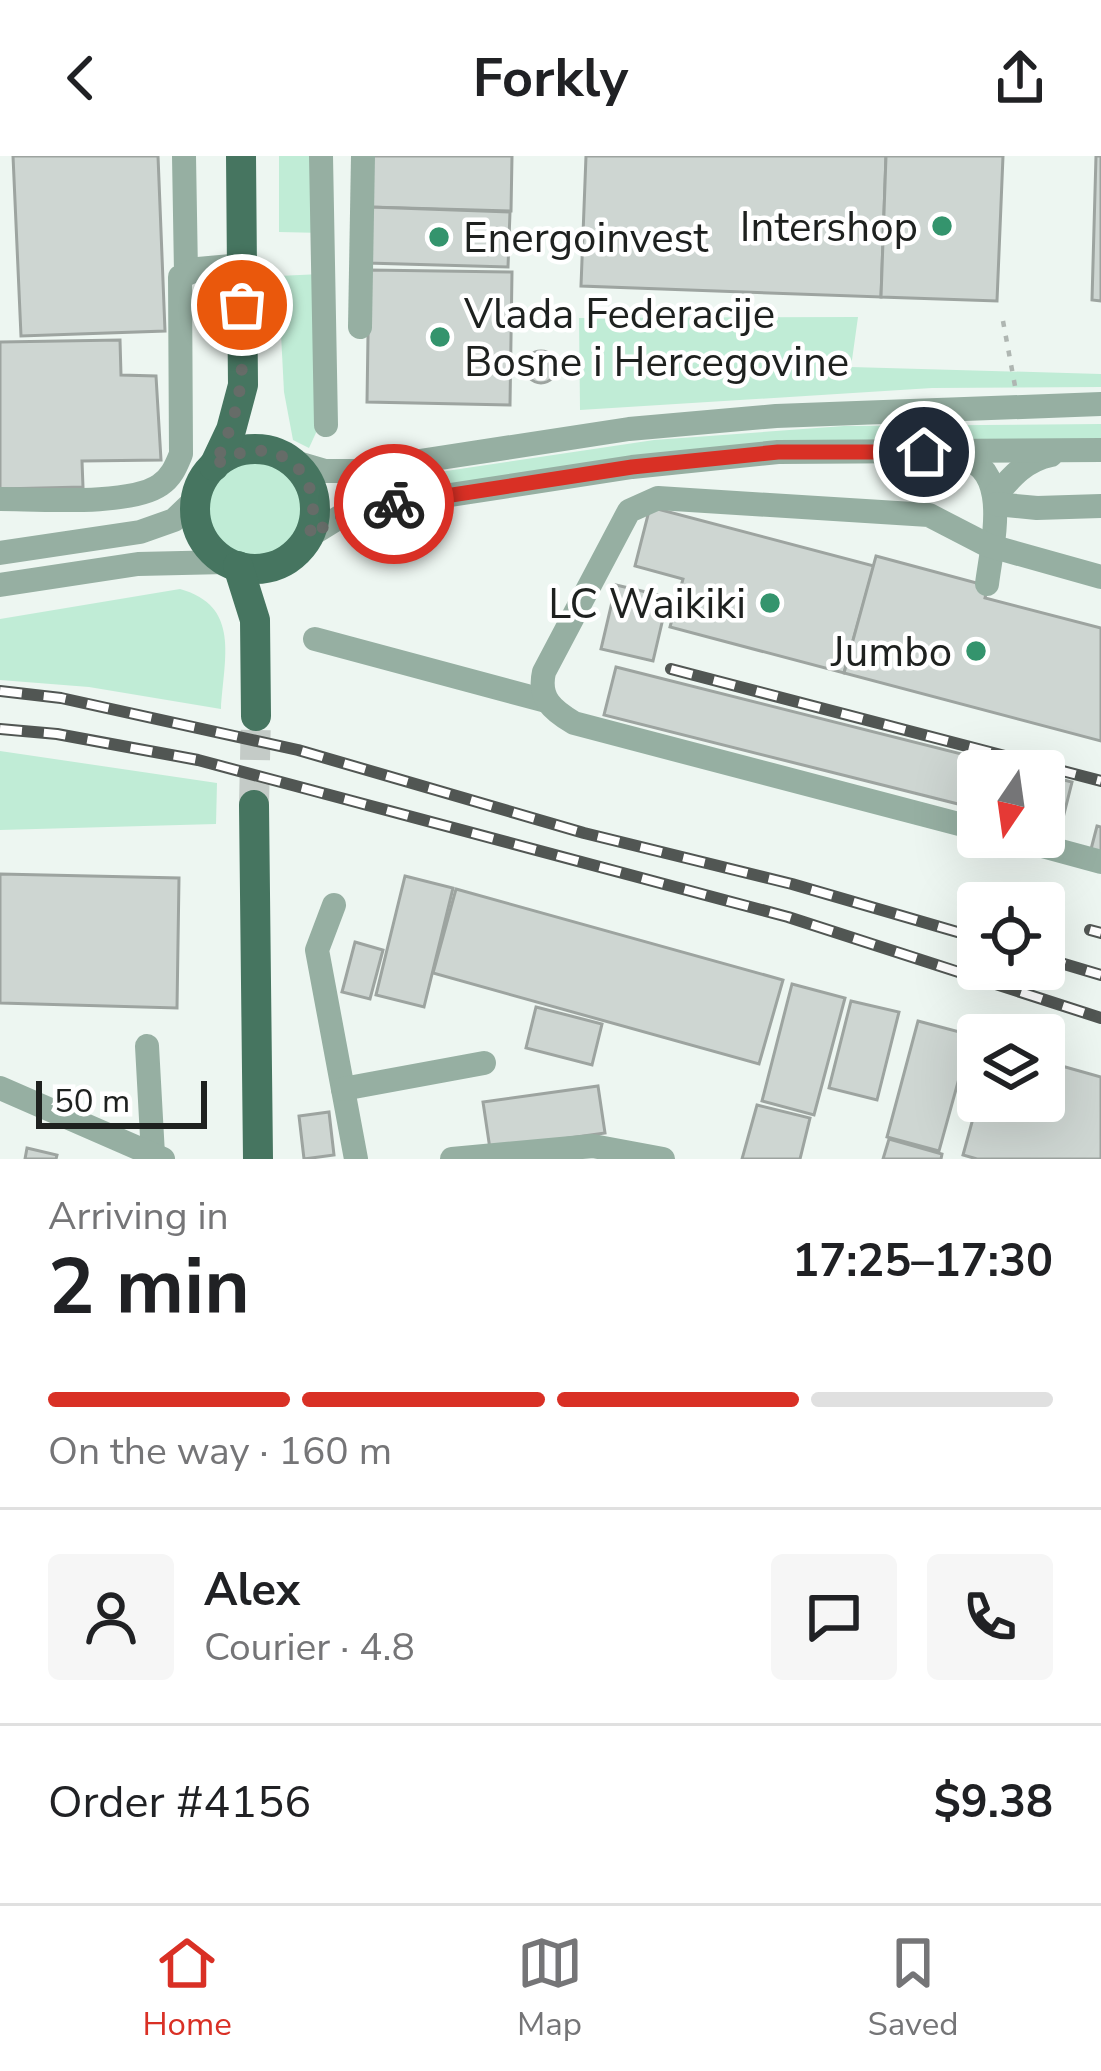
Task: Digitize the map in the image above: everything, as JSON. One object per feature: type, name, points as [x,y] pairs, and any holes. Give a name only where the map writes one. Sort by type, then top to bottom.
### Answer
[{"type":"main road","points":[[241,156],[243,385],[253,425],[306,476],[314,495],[315,516],[309,536],[264,595],[256,620],[256,716]]},
{"type":"main road","points":[[214,466],[231,430],[243,385]]},
{"type":"main road","points":[[282,456],[252,449],[231,454],[202,480],[196,499],[201,535],[211,550],[232,564],[263,569],[287,561]]},
{"type":"main road","points":[[232,564],[256,620]]},
{"type":"main road","points":[[254,805],[258,1159]]},
{"type":"street","points":[[184,156],[186,273]]},
{"type":"street","points":[[321,156],[326,425]]},
{"type":"street","points":[[361,327],[363,156]]},
{"type":"street","points":[[0,500],[106,499],[158,487],[174,471],[181,454],[180,278],[186,273],[242,265]]},
{"type":"street","points":[[282,456],[325,471],[355,471],[629,429],[755,418],[1101,404]]},
{"type":"street","points":[[309,536],[343,515],[372,507],[632,467],[778,452],[1089,450]]},
{"type":"street","points":[[996,500],[1013,474],[1036,458],[1089,450]]},
{"type":"street","points":[[924,452],[965,457],[986,473],[996,500],[987,584]]},
{"type":"street","points":[[546,701],[541,687],[544,672],[629,511],[658,497],[929,515],[991,547],[1101,577]]},
{"type":"street","points":[[0,553],[140,532],[174,520],[196,499]]},
{"type":"street","points":[[996,500],[1101,506]]},
{"type":"street","points":[[0,585],[138,564],[232,564]]},
{"type":"street","points":[[315,639],[546,701],[574,723],[957,823]]},
{"type":"street","points":[[1065,852],[1101,862]]},
{"type":"street","points":[[334,905],[317,950],[356,1159]]},
{"type":"street","points":[[0,1088],[158,1157],[147,1046]]},
{"type":"street","points":[[343,1090],[484,1063]]},
{"type":"street","points":[[452,1159],[593,1146],[663,1159]]},
{"type":"path","points":[[1003,321],[1016,392]]},
{"type":"green space","points":[[279,156],[323,156],[323,233],[279,232]]},
{"type":"green space","points":[[321,274],[320,424],[309,448],[293,440],[284,392],[278,276]]},
{"type":"green space","points":[[858,317],[851,367],[1101,374],[1101,387],[932,388],[580,410],[579,318]]},
{"type":"green space","points":[[1101,424],[1101,439],[837,440],[362,499],[359,484],[654,440],[844,426]]},
{"type":"green space","points":[[254,457],[274,461],[291,472],[302,489],[306,509],[302,529],[291,546],[274,557],[254,561],[234,557],[217,546],[206,529],[202,509],[206,489],[217,472],[234,461]]},
{"type":"green space","points":[[180,589],[199,597],[221,621],[225,653],[221,709],[89,687],[0,680],[0,619]]},
{"type":"green space","points":[[0,751],[217,783],[216,824],[0,830]]},
{"type":"building","points":[[13,156],[158,156],[165,331],[21,336]]},
{"type":"building","name":"Energoinvest","points":[[370,156],[512,156],[511,211],[369,207]]},
{"type":"building","points":[[586,156],[886,156],[881,297],[581,286]]},
{"type":"building","name":"Intershop","points":[[886,156],[1003,156],[997,301],[881,297]]},
{"type":"building","points":[[1096,156],[1101,156],[1101,301],[1092,300]]},
{"type":"building","name":"Energoinvest","points":[[369,207],[510,212],[508,267],[367,263]]},
{"type":"building","name":"Vlada Federacije Bosne i Hercegovine","points":[[369,270],[512,272],[510,405],[367,402]]},
{"type":"building","points":[[120,340],[121,375],[156,376],[161,460],[82,461],[83,487],[0,489],[0,342]]},
{"type":"building","points":[[541,351],[553,355],[557,367],[553,379],[541,383],[529,379],[525,367],[529,355]]},
{"type":"building","name":"LC Waikiki","points":[[650,507],[874,566],[844,673],[670,627],[683,579],[635,566]]},
{"type":"building","name":"Jumbo","points":[[876,556],[988,586],[985,598],[1101,628],[1101,741],[844,673]]},
{"type":"building","points":[[616,585],[668,597],[653,661],[601,649]]},
{"type":"building","points":[[616,667],[957,753],[957,804],[604,715]]},
{"type":"building","points":[[1065,780],[1072,782],[1065,810]]},
{"type":"building","points":[[1097,826],[1101,827],[1101,855],[1090,853]]},
{"type":"building","points":[[0,874],[179,878],[177,1008],[0,1003]]},
{"type":"building","points":[[405,876],[453,888],[424,1007],[376,995]]},
{"type":"building","points":[[456,889],[783,980],[759,1064],[433,973]]},
{"type":"building","points":[[355,942],[383,950],[370,999],[342,992]]},
{"type":"building","points":[[792,984],[845,998],[814,1115],[762,1101]]},
{"type":"building","points":[[851,1001],[899,1012],[877,1100],[829,1088]]},
{"type":"building","points":[[536,1007],[602,1024],[592,1065],[526,1048]]},
{"type":"building","points":[[918,1021],[957,1031],[957,1086],[939,1151],[887,1137]]},
{"type":"building","points":[[1065,1067],[1101,1077],[1101,1159],[963,1155],[972,1122],[1065,1122]]},
{"type":"building","points":[[598,1086],[605,1133],[490,1149],[483,1102]]},
{"type":"building","points":[[757,1105],[810,1118],[800,1159],[742,1159]]},
{"type":"building","points":[[329,1112],[334,1155],[304,1159],[299,1116]]},
{"type":"building","points":[[889,1139],[942,1154],[941,1159],[883,1159]]},
{"type":"building","points":[[27,1148],[57,1155],[56,1159],[25,1159]]},
{"type":"tunnel","points":[[254,805],[256,716]]},
{"type":"railway","points":[[671,669],[1101,781]]},
{"type":"railway","points":[[0,691],[61,698],[298,750],[584,833],[792,884],[957,932]]},
{"type":"railway","points":[[0,729],[57,734],[198,760],[788,917],[1101,1018]]},
{"type":"railway","points":[[1090,930],[1101,933]]},
{"type":"railway","points":[[1065,964],[1101,975]]},
{"type":"way so far","points":[[242,305],[243,385],[231,430],[214,466],[231,454],[252,449],[291,461],[306,476],[314,495],[309,536],[343,515],[394,504]]},
{"type":"place","name":"Intershop","points":[[942,226]]},
{"type":"place","name":"Energoinvest","points":[[439,237]]},
{"type":"place","name":"Vlada Federacije Bosne i Hercegovine","points":[[440,337]]},
{"type":"place","name":"LC Waikiki","points":[[770,603]]},
{"type":"place","name":"Jumbo","points":[[976,651]]},
{"type":"route","points":[[394,504],[632,467],[778,452],[924,452]]}]
